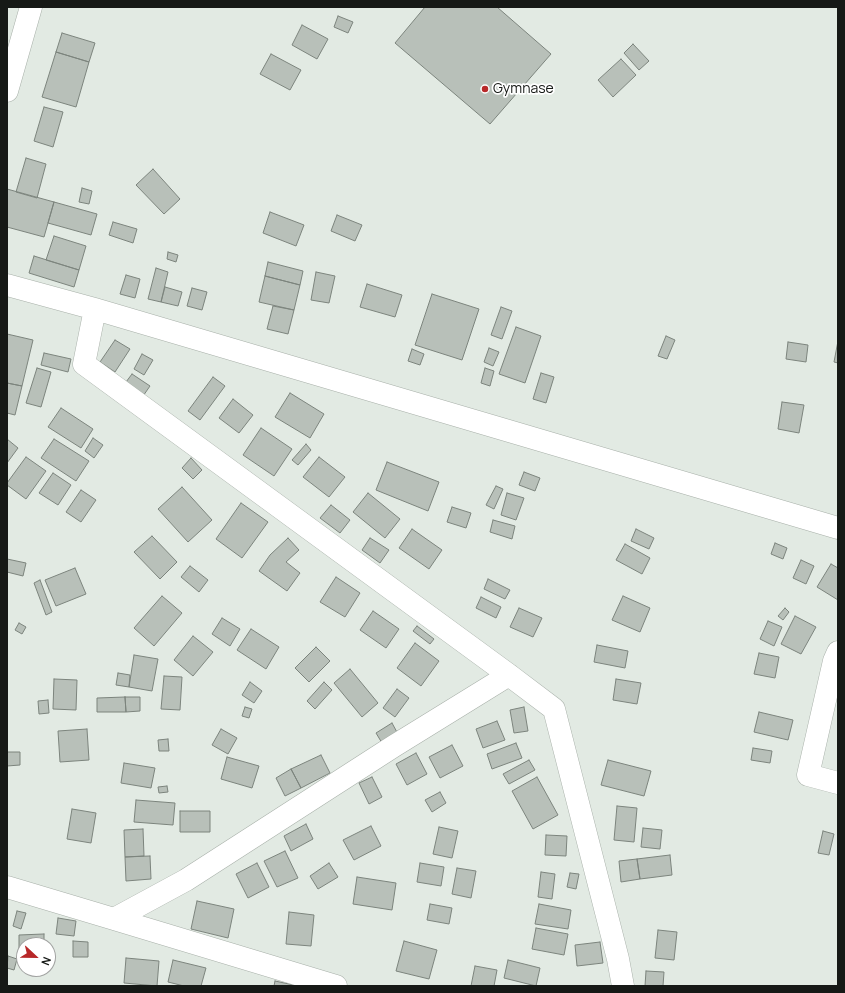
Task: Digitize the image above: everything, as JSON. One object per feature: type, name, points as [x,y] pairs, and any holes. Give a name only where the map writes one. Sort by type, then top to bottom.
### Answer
[{"type":"street","points":[[7,91],[31,7]]},
{"type":"street","points":[[7,285],[838,528]]},
{"type":"street","points":[[95,310],[84,364],[554,709],[624,986]]},
{"type":"street","points":[[838,652],[834,661],[808,776],[838,783]]},
{"type":"street","points":[[114,919],[186,880],[394,746],[509,675]]},
{"type":"street","points":[[7,887],[336,986]]},
{"type":"building","name":"Gymnase","points":[[425,7],[497,7],[551,54],[490,124],[395,43]]},
{"type":"building","points":[[338,16],[353,22],[348,33],[334,27]]},
{"type":"building","points":[[302,25],[328,39],[317,59],[292,45]]},
{"type":"building","points":[[62,33],[95,43],[89,62],[56,52]]},
{"type":"building","points":[[633,44],[649,61],[639,70],[624,53]]},
{"type":"building","points":[[56,52],[89,62],[76,107],[42,97]]},
{"type":"building","points":[[271,54],[301,70],[290,90],[260,74]]},
{"type":"building","points":[[621,59],[636,75],[613,97],[598,80]]},
{"type":"building","points":[[44,107],[63,112],[53,147],[34,141]]},
{"type":"building","points":[[26,158],[46,164],[37,198],[16,192]]},
{"type":"building","points":[[153,169],[180,199],[164,214],[136,185]]},
{"type":"building","points":[[82,188],[92,191],[89,204],[79,202]]},
{"type":"building","points":[[7,189],[54,202],[44,237],[7,227]]},
{"type":"building","points":[[54,202],[97,214],[91,235],[48,223]]},
{"type":"building","points":[[270,212],[304,225],[296,246],[263,233]]},
{"type":"building","points":[[337,215],[362,225],[355,241],[331,231]]},
{"type":"building","points":[[113,222],[137,229],[133,243],[109,235]]},
{"type":"building","points":[[54,236],[86,246],[79,270],[46,260]]},
{"type":"building","points":[[168,252],[178,255],[176,262],[167,259]]},
{"type":"building","points":[[34,256],[79,270],[74,287],[29,273]]},
{"type":"building","points":[[268,262],[303,271],[300,285],[265,276]]},
{"type":"building","points":[[156,268],[168,272],[161,302],[148,299]]},
{"type":"building","points":[[316,272],[335,276],[329,303],[311,300]]},
{"type":"building","points":[[126,275],[140,279],[135,298],[120,294]]},
{"type":"building","points":[[265,276],[300,285],[294,310],[259,302]]},
{"type":"building","points":[[367,284],[402,295],[395,317],[360,307]]},
{"type":"building","points":[[165,287],[182,292],[178,306],[161,302]]},
{"type":"building","points":[[192,288],[207,292],[202,310],[187,306]]},
{"type":"building","points":[[432,294],[479,309],[462,360],[415,345]]},
{"type":"building","points":[[273,306],[294,310],[288,334],[267,329]]},
{"type":"building","points":[[501,307],[512,311],[502,339],[491,335]]},
{"type":"building","points":[[516,327],[541,336],[525,383],[499,374]]},
{"type":"building","points":[[7,334],[33,340],[22,386],[7,383]]},
{"type":"building","points":[[666,336],[675,340],[667,359],[658,356]]},
{"type":"building","points":[[115,340],[130,349],[115,372],[100,362]]},
{"type":"building","points":[[838,341],[838,363],[834,362]]},
{"type":"building","points":[[788,342],[808,345],[806,362],[786,359]]},
{"type":"building","points":[[489,348],[499,352],[493,366],[484,362]]},
{"type":"building","points":[[412,349],[424,354],[420,365],[408,361]]},
{"type":"building","points":[[44,353],[71,359],[68,372],[41,365]]},
{"type":"building","points":[[142,354],[153,360],[144,375],[134,369]]},
{"type":"building","points":[[37,368],[51,372],[41,407],[26,403]]},
{"type":"building","points":[[485,368],[494,371],[490,386],[481,383]]},
{"type":"building","points":[[541,373],[554,377],[546,403],[533,399]]},
{"type":"building","points":[[132,374],[150,386],[141,399],[123,386]]},
{"type":"building","points":[[213,377],[225,386],[200,420],[188,411]]},
{"type":"building","points":[[7,383],[22,386],[15,415],[7,413]]},
{"type":"building","points":[[290,393],[324,414],[310,438],[275,417]]},
{"type":"building","points":[[233,399],[253,415],[239,433],[219,418]]},
{"type":"building","points":[[782,402],[804,405],[799,433],[778,429]]},
{"type":"building","points":[[61,408],[93,429],[81,448],[48,427]]},
{"type":"building","points":[[261,428],[292,449],[274,476],[243,455]]},
{"type":"building","points":[[93,438],[103,445],[94,458],[85,451]]},
{"type":"building","points":[[7,439],[18,448],[7,463]]},
{"type":"building","points":[[54,439],[89,461],[76,481],[41,458]]},
{"type":"building","points":[[306,444],[311,450],[298,465],[292,460]]},
{"type":"building","points":[[26,457],[46,471],[26,499],[7,485],[7,483]]},
{"type":"building","points":[[319,457],[345,477],[329,497],[303,477]]},
{"type":"building","points":[[191,458],[202,470],[193,479],[182,468]]},
{"type":"building","points":[[387,462],[439,482],[428,511],[376,490]]},
{"type":"building","points":[[524,472],[540,478],[535,491],[519,485]]},
{"type":"building","points":[[53,473],[71,485],[58,505],[39,493]]},
{"type":"building","points":[[496,486],[503,489],[494,509],[486,505]]},
{"type":"building","points":[[182,487],[212,520],[188,542],[158,509]]},
{"type":"building","points":[[81,490],[96,500],[81,522],[66,512]]},
{"type":"building","points":[[368,493],[400,519],[385,538],[353,512]]},
{"type":"building","points":[[507,493],[524,498],[516,520],[501,515]]},
{"type":"building","points":[[241,503],[268,522],[242,558],[216,539]]},
{"type":"building","points":[[331,505],[350,520],[340,533],[320,518]]},
{"type":"building","points":[[452,507],[471,513],[466,528],[447,522]]},
{"type":"building","points":[[493,520],[515,526],[512,539],[490,532]]},
{"type":"building","points":[[412,529],[442,550],[429,569],[399,548]]},
{"type":"building","points":[[636,529],[654,538],[649,549],[631,541]]},
{"type":"building","points":[[152,536],[177,562],[160,579],[134,552]]},
{"type":"building","points":[[288,538],[299,550],[286,562],[300,573],[287,591],[259,571],[270,555]]},
{"type":"building","points":[[370,538],[389,550],[380,563],[362,550]]},
{"type":"building","points":[[775,543],[787,548],[783,559],[771,554]]},
{"type":"building","points":[[625,544],[650,558],[642,574],[616,560]]},
{"type":"building","points":[[7,559],[26,563],[23,576],[7,572]]},
{"type":"building","points":[[801,560],[814,566],[806,584],[793,578]]},
{"type":"building","points":[[831,564],[838,568],[838,600],[817,587]]},
{"type":"building","points":[[190,566],[208,580],[199,592],[181,577]]},
{"type":"building","points":[[75,568],[86,594],[56,606],[45,580]]},
{"type":"building","points":[[336,577],[360,593],[345,617],[320,602]]},
{"type":"building","points":[[488,579],[510,590],[505,599],[484,589]]},
{"type":"building","points":[[40,580],[52,612],[46,615],[34,583]]},
{"type":"building","points":[[162,596],[182,613],[154,646],[134,628]]},
{"type":"building","points":[[623,596],[650,608],[640,632],[612,620]]},
{"type":"building","points":[[481,597],[501,607],[496,618],[476,608]]},
{"type":"building","points":[[519,608],[542,618],[533,637],[510,627]]},
{"type":"building","points":[[785,608],[789,612],[783,620],[778,616]]},
{"type":"building","points":[[373,611],[399,629],[386,648],[360,630]]},
{"type":"building","points":[[795,616],[816,627],[801,654],[781,644]]},
{"type":"building","points":[[222,618],[240,629],[230,646],[212,634]]},
{"type":"building","points":[[768,621],[782,627],[774,646],[760,639]]},
{"type":"building","points":[[19,623],[26,627],[22,634],[15,630]]},
{"type":"building","points":[[417,626],[434,639],[430,644],[413,631]]},
{"type":"building","points":[[251,629],[279,647],[266,669],[237,650]]},
{"type":"building","points":[[193,636],[213,652],[193,676],[174,660]]},
{"type":"building","points":[[415,643],[439,661],[421,686],[397,668]]},
{"type":"building","points":[[597,645],[628,651],[625,668],[594,662]]},
{"type":"building","points":[[316,647],[330,661],[309,682],[295,668]]},
{"type":"building","points":[[759,653],[779,657],[775,678],[754,674]]},
{"type":"building","points":[[134,655],[158,659],[152,691],[129,687]]},
{"type":"building","points":[[350,669],[378,703],[362,717],[334,683]]},
{"type":"building","points":[[118,673],[130,675],[129,687],[116,685]]},
{"type":"building","points":[[164,676],[182,677],[180,710],[161,709]]},
{"type":"building","points":[[54,679],[77,680],[76,710],[53,709]]},
{"type":"building","points":[[616,679],[641,683],[637,704],[613,700]]},
{"type":"building","points":[[250,682],[262,691],[254,703],[242,695]]},
{"type":"building","points":[[324,682],[332,690],[315,709],[307,701]]},
{"type":"building","points":[[397,689],[409,698],[395,717],[383,708]]},
{"type":"building","points":[[125,697],[140,697],[140,711],[126,712]]},
{"type":"building","points":[[125,697],[126,712],[97,712],[97,698]]},
{"type":"building","points":[[48,700],[49,713],[39,714],[38,701]]},
{"type":"building","points":[[245,707],[252,709],[249,718],[242,716]]},
{"type":"building","points":[[524,707],[528,731],[514,733],[510,710]]},
{"type":"building","points":[[759,712],[793,720],[788,740],[754,732]]},
{"type":"building","points":[[497,721],[505,740],[483,748],[476,729]]},
{"type":"building","points":[[392,723],[398,734],[382,743],[376,733]]},
{"type":"building","points":[[87,729],[89,760],[60,762],[58,731]]},
{"type":"building","points":[[221,729],[237,738],[228,754],[212,745]]},
{"type":"building","points":[[168,739],[169,751],[159,751],[158,740]]},
{"type":"building","points":[[516,743],[522,758],[492,769],[487,754]]},
{"type":"building","points":[[452,745],[463,766],[440,778],[429,757]]},
{"type":"building","points":[[753,748],[772,751],[770,763],[751,760]]},
{"type":"building","points":[[7,752],[20,752],[20,765],[7,766]]},
{"type":"building","points":[[416,753],[427,774],[407,785],[396,764]]},
{"type":"building","points":[[321,755],[330,773],[301,788],[291,769]]},
{"type":"building","points":[[227,757],[259,766],[252,788],[221,779]]},
{"type":"building","points":[[529,760],[535,770],[509,784],[503,774]]},
{"type":"building","points":[[608,760],[651,771],[644,796],[601,785]]},
{"type":"building","points":[[124,763],[155,768],[151,788],[121,783]]},
{"type":"building","points":[[291,769],[301,788],[285,796],[276,778]]},
{"type":"building","points":[[372,777],[382,797],[369,804],[359,783]]},
{"type":"building","points":[[537,777],[558,815],[533,829],[512,791]]},
{"type":"building","points":[[167,786],[168,792],[159,793],[158,787]]},
{"type":"building","points":[[440,792],[446,803],[432,812],[425,800]]},
{"type":"building","points":[[136,800],[175,803],[173,825],[134,822]]},
{"type":"building","points":[[617,806],[637,808],[634,842],[614,840]]},
{"type":"building","points":[[72,809],[96,813],[91,843],[67,839]]},
{"type":"building","points":[[180,811],[210,811],[210,832],[180,832]]},
{"type":"building","points":[[306,824],[313,839],[291,851],[284,836]]},
{"type":"building","points":[[371,826],[381,846],[354,860],[343,840]]},
{"type":"building","points":[[439,827],[458,831],[452,858],[433,854]]},
{"type":"building","points":[[643,828],[662,830],[660,849],[641,847]]},
{"type":"building","points":[[143,829],[144,856],[125,857],[124,830]]},
{"type":"building","points":[[823,831],[834,834],[829,855],[818,853]]},
{"type":"building","points":[[546,835],[567,836],[566,856],[545,855]]},
{"type":"building","points":[[285,851],[298,878],[277,887],[264,861]]},
{"type":"building","points":[[670,855],[672,875],[640,879],[637,859]]},
{"type":"building","points":[[150,856],[151,879],[126,881],[125,857]]},
{"type":"building","points":[[637,859],[640,879],[621,882],[619,861]]},
{"type":"building","points":[[257,863],[269,887],[248,898],[236,874]]},
{"type":"building","points":[[329,863],[338,877],[318,889],[310,876]]},
{"type":"building","points":[[420,863],[444,867],[441,886],[417,882]]},
{"type":"building","points":[[457,868],[476,871],[471,898],[452,894]]},
{"type":"building","points":[[541,872],[555,874],[552,899],[538,897]]},
{"type":"building","points":[[570,873],[579,874],[576,889],[567,887]]},
{"type":"building","points":[[357,877],[396,883],[392,910],[353,904]]},
{"type":"building","points":[[197,901],[234,909],[228,938],[191,929]]},
{"type":"building","points":[[430,904],[452,908],[449,924],[427,920]]},
{"type":"building","points":[[539,904],[571,910],[568,929],[535,924]]},
{"type":"building","points":[[17,911],[26,913],[21,929],[13,926]]},
{"type":"building","points":[[289,912],[314,915],[311,946],[286,944]]},
{"type":"building","points":[[58,918],[76,921],[74,936],[56,934]]},
{"type":"building","points":[[536,928],[568,934],[564,955],[532,949]]},
{"type":"building","points":[[658,930],[677,932],[674,960],[655,958]]},
{"type":"building","points":[[44,934],[44,937],[19,937],[19,935]]},
{"type":"building","points":[[73,941],[88,942],[88,957],[73,957]]},
{"type":"building","points":[[404,941],[437,950],[429,979],[396,971]]},
{"type":"building","points":[[600,942],[603,963],[577,966],[575,945]]},
{"type":"building","points":[[8,956],[16,959],[14,970],[7,968]]},
{"type":"building","points":[[126,958],[159,961],[157,986],[124,983]]},
{"type":"building","points":[[173,960],[206,968],[201,986],[184,986],[168,982]]},
{"type":"building","points":[[508,960],[540,968],[536,986],[504,978]]},
{"type":"building","points":[[475,966],[497,970],[494,986],[471,986]]},
{"type":"building","points":[[646,971],[664,972],[663,986],[645,986]]},
{"type":"building","points":[[275,981],[298,986],[274,986]]},
{"type":"place","name":"Gymnase","points":[[485,89]]}]
